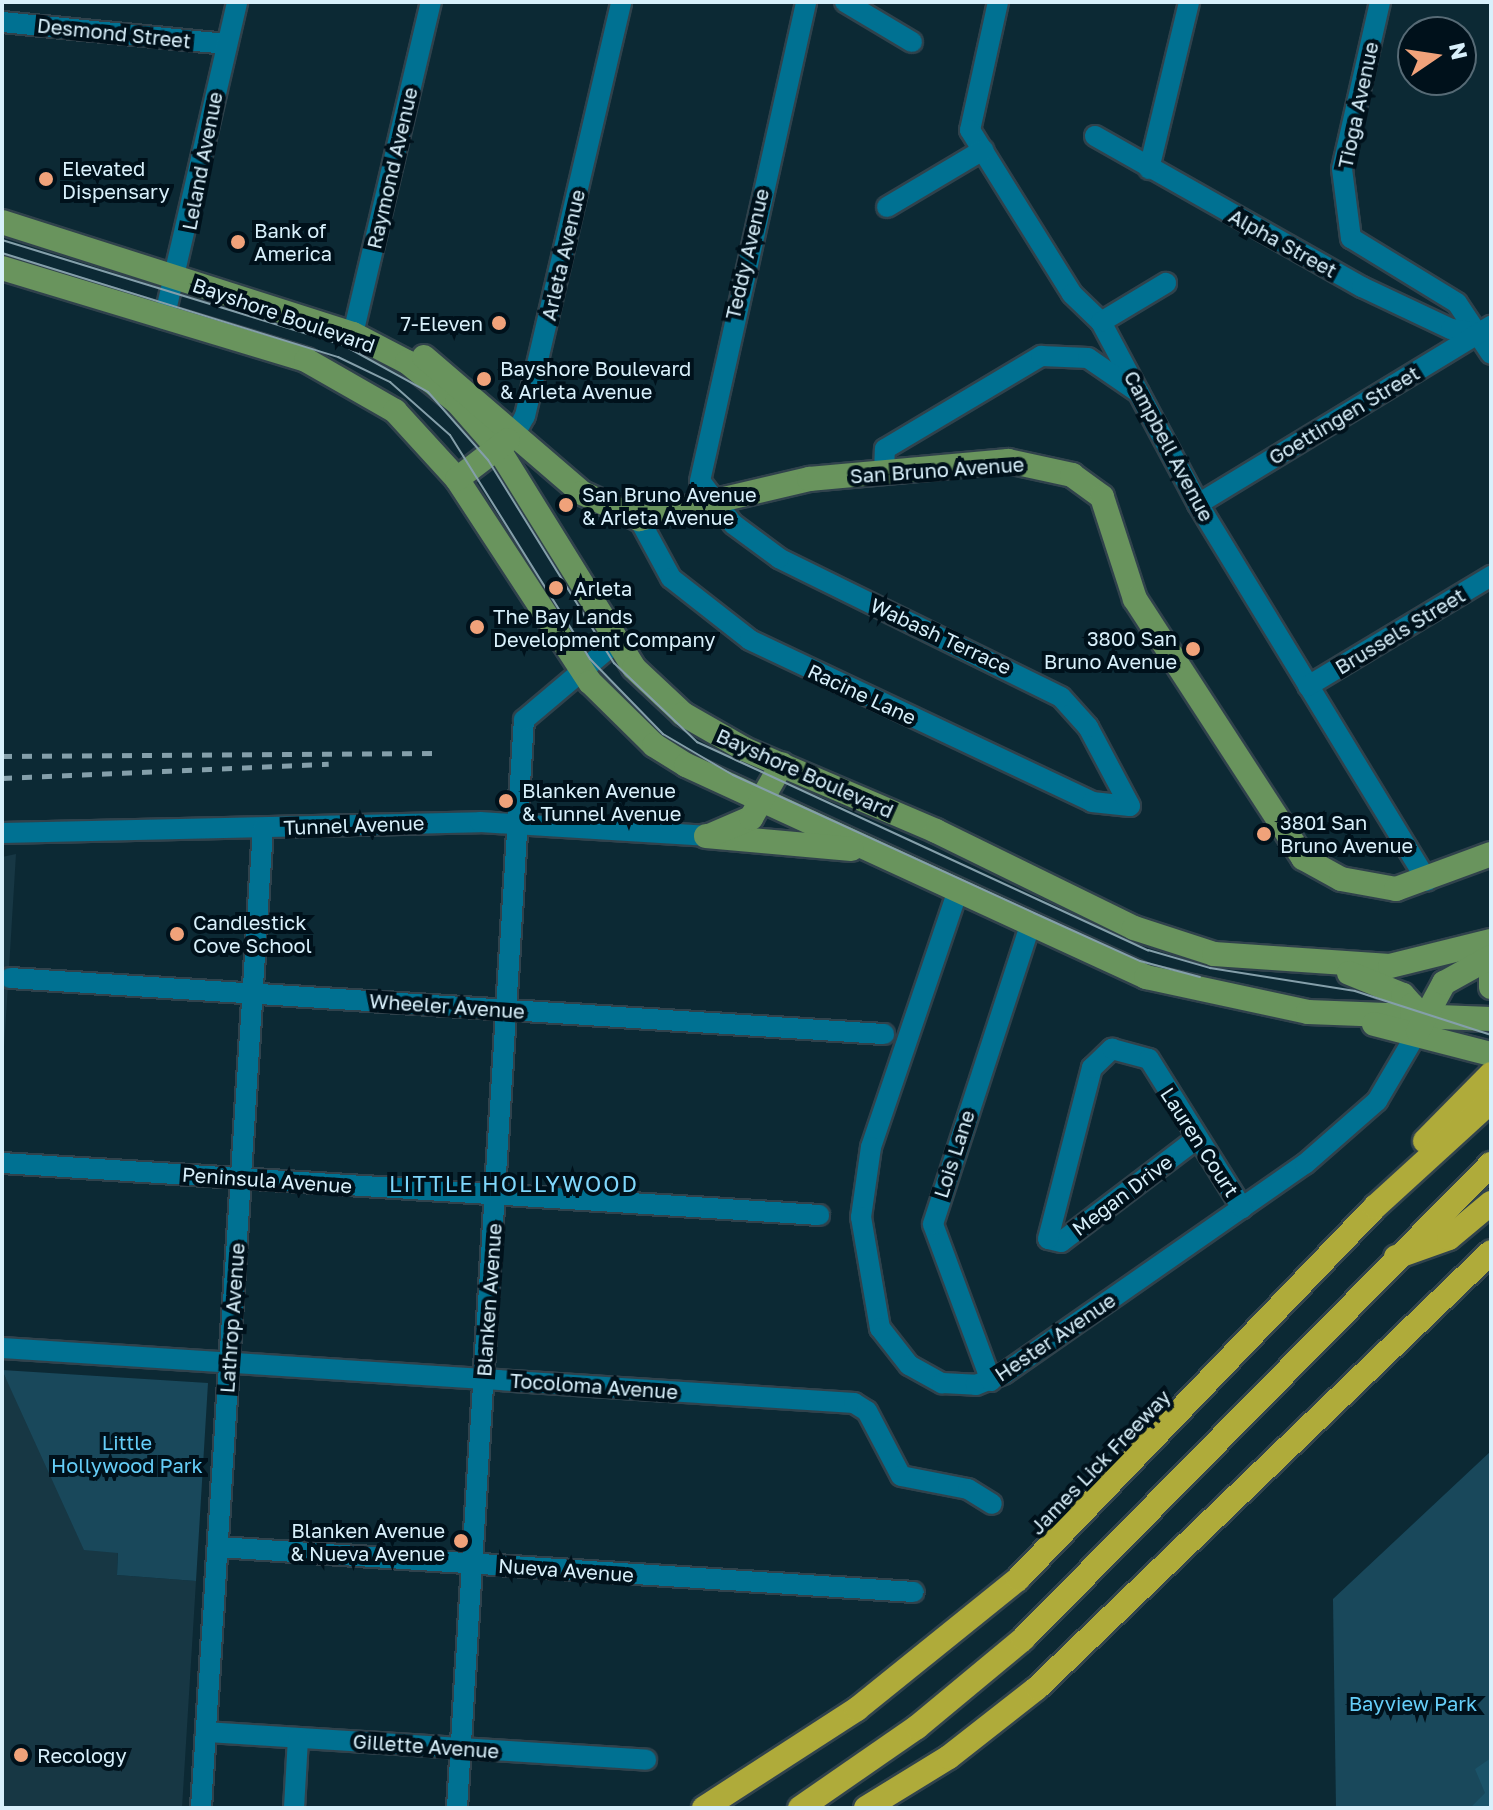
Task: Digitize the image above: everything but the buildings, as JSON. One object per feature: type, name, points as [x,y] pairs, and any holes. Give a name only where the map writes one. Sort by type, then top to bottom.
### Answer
[{"type":"highway","points":[[1351,1232],[1491,1074]]},
{"type":"highway","name":"James Lick Freeway","points":[[704,1808],[857,1709],[1018,1579],[1351,1232],[1491,1101]]},
{"type":"highway","points":[[800,1808],[890,1748],[1023,1639],[1390,1259],[1491,1164]]},
{"type":"highway","points":[[1390,1259],[1449,1238],[1491,1203]]},
{"type":"highway","points":[[866,1808],[949,1757],[1037,1688],[1491,1252]]},
{"type":"main road","name":"Bayshore Boulevard","points":[[2,222],[353,334],[432,381],[499,450],[615,643],[683,714],[782,764],[1161,939],[1214,954],[1316,964],[1390,966],[1491,941]]},
{"type":"main road","name":"Bayshore Boulevard","points":[[2,268],[336,373],[395,411],[457,479],[579,667],[654,745],[764,802],[957,893],[1171,984],[1418,1025],[1482,1019]]},
{"type":"main road","points":[[353,334],[437,365],[598,505],[639,519]]},
{"type":"main road","name":"Arleta Avenue","points":[[457,479],[499,450],[516,432]]},
{"type":"main road","name":"San Bruno Avenue","points":[[639,519],[809,479],[1025,461],[1092,487],[1113,519],[1135,599],[1287,842],[1320,870],[1361,886],[1427,881],[1491,854]]},
{"type":"main road","points":[[706,836],[736,831],[764,802],[782,764]]},
{"type":"main road","points":[[706,836],[864,850]]},
{"type":"main road","points":[[1418,1025],[1444,983],[1491,957]]},
{"type":"main road","points":[[1316,964],[1394,989],[1412,1005],[1418,1025],[1440,1044],[1491,1054]]},
{"type":"main road","points":[[1491,978],[1491,987]]},
{"type":"street","name":"Leland Avenue","points":[[164,319],[177,278],[237,2]]},
{"type":"street","name":"Raymond Avenue","points":[[353,334],[431,2]]},
{"type":"street","name":"Arleta Avenue","points":[[516,432],[525,416],[621,2]]},
{"type":"street","name":"Teddy Avenue","points":[[715,502],[698,468],[806,2]]},
{"type":"street","points":[[845,2],[912,42]]},
{"type":"street","name":"Campbell Avenue","points":[[998,2],[970,114],[983,150],[1072,294],[1101,322],[1198,504],[1427,881]]},
{"type":"street","points":[[1149,169],[1189,2]]},
{"type":"street","name":"Tioga Avenue","points":[[1380,2],[1342,169],[1344,214],[1361,250],[1457,303],[1485,329],[1491,354]]},
{"type":"street","name":"Desmond Street","points":[[2,22],[226,44]]},
{"type":"street","name":"Alpha Street","points":[[1095,136],[1362,287],[1451,329],[1485,329]]},
{"type":"street","points":[[887,207],[983,150]]},
{"type":"street","points":[[1101,322],[1166,283]]},
{"type":"street","points":[[1485,329],[1491,313]]},
{"type":"street","name":"Goettingen Street","points":[[1198,504],[1485,329]]},
{"type":"street","points":[[884,474],[885,449],[1041,356],[1088,358],[1139,393]]},
{"type":"street","name":"Wabash Terrace","points":[[715,502],[779,558],[1061,697],[1088,727],[1130,806]]},
{"type":"street","name":"Racine Lane","points":[[639,519],[671,578],[750,640],[1092,802],[1130,806]]},
{"type":"street","name":"Brussels Street","points":[[1308,686],[1491,576]]},
{"type":"street","name":"Blanken Avenue","points":[[457,1808],[524,720],[579,667],[615,643]]},
{"type":"street","name":"Tunnel Avenue","points":[[2,833],[520,822],[706,836]]},
{"type":"street","name":"Lathrop Avenue","points":[[201,1808],[263,829]]},
{"type":"street","name":"Hester Avenue","points":[[957,893],[871,1147],[863,1250],[880,1328],[909,1365],[942,1383],[991,1381],[1242,1208],[1355,1124],[1418,1025]]},
{"type":"street","name":"Lois Lane","points":[[991,1381],[933,1224],[1030,925]]},
{"type":"street","name":"Wheeler Avenue","points":[[10,978],[884,1034]]},
{"type":"street","name":"Lauren Court","points":[[1057,1195],[1092,1068],[1103,1053],[1122,1048],[1149,1059],[1195,1140],[1242,1208]]},
{"type":"street","name":"Megan Drive","points":[[1057,1195],[1048,1239],[1061,1242],[1195,1140]]},
{"type":"street","name":"Peninsula Avenue","points":[[2,1163],[819,1215]]},
{"type":"street","points":[[1057,1195],[1072,1213],[1104,1211]]},
{"type":"street","name":"Tocoloma Avenue","points":[[2,1348],[854,1403],[867,1411],[901,1476],[968,1489],[992,1504]]},
{"type":"street","name":"Nueva Avenue","points":[[218,1547],[914,1592]]},
{"type":"street","name":"Gillette Avenue","points":[[206,1732],[646,1760]]},
{"type":"street","points":[[294,1808],[298,1738]]},
{"type":"shaded area","points":[[16,854],[7,1001],[2,1077],[2,857]]},
{"type":"shaded area","name":"Recology","points":[[2,1372],[118,1552],[117,1575],[196,1581],[182,1808],[2,1808]]},
{"type":"shaded area","points":[[1491,1758],[1491,1808],[1470,1808],[1485,1793],[1475,1769]]},
{"type":"green space","name":"Little Hollywood Park","points":[[2,1370],[208,1383],[196,1581],[117,1575],[118,1553],[84,1550]]},
{"type":"green space","name":"Bayview Park","points":[[1491,1451],[1491,1808],[1336,1808],[1333,1599]]},
{"type":"tram line","points":[[2,240],[343,345],[428,392],[488,460],[614,663],[697,742],[1148,950],[1210,968],[1355,991],[1491,1035]]},
{"type":"tram line","points":[[2,253],[338,357],[390,382],[450,435],[590,659],[663,734],[733,775],[1140,961],[1200,977]]},
{"type":"railway","points":[[2,756],[437,753]]},
{"type":"railway","points":[[2,778],[329,764]]},
{"type":"place","name":"Elevated Dispensary","points":[[46,179]]},
{"type":"place","name":"Bank of America","points":[[238,242]]},
{"type":"place","name":"7-Eleven","points":[[499,323]]},
{"type":"place","name":"Bayshore Boulevard & Arleta Avenue","points":[[484,379]]},
{"type":"place","name":"San Bruno Avenue & Arleta Avenue","points":[[566,505]]},
{"type":"place","name":"Arleta","points":[[556,588]]},
{"type":"place","name":"The Bay Lands Development Company","points":[[477,627]]},
{"type":"place","name":"3800 San Bruno Avenue","points":[[1193,649]]},
{"type":"place","name":"Blanken Avenue & Tunnel Avenue","points":[[506,801]]},
{"type":"place","name":"3801 San Bruno Avenue","points":[[1264,834]]},
{"type":"place","name":"Candlestick Cove School","points":[[177,934]]},
{"type":"place","name":"Blanken Avenue & Nueva Avenue","points":[[461,1541]]},
{"type":"place","name":"Recology","points":[[21,1755]]},
{"type":"district","name":"LITTLE HOLLYWOOD","points":[[514,1184]]}]
